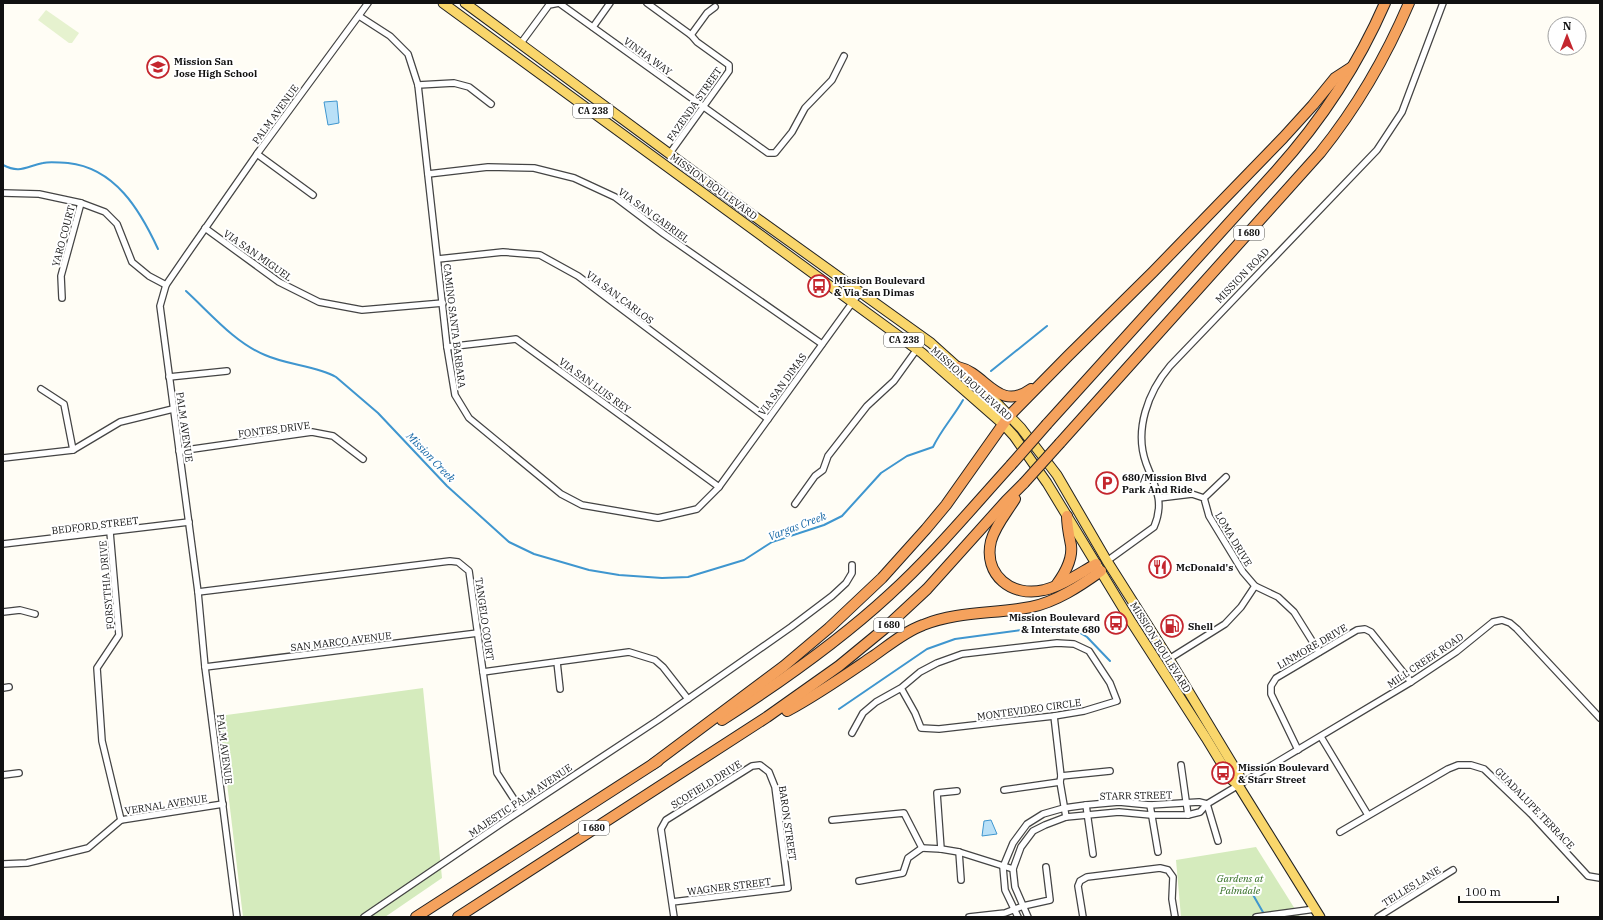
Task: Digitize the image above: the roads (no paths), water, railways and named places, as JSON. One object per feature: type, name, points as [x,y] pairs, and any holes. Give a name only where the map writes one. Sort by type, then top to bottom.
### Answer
[{"type":"highway","name":"I 680","points":[[416,917],[772,688],[858,622],[921,563],[1295,149],[1322,115],[1352,67],[1374,28],[1385,3]]},
{"type":"highway","name":"I 680","points":[[458,917],[816,684],[884,629],[937,578],[1320,153],[1347,118],[1371,81],[1410,3]]},
{"type":"highway","points":[[653,764],[784,666],[855,604],[892,568],[946,505],[1006,420],[1283,138],[1335,78],[1352,67]]},
{"type":"highway","points":[[958,367],[968,370],[996,392],[1008,396],[1021,395],[1044,380]]},
{"type":"highway","points":[[1024,483],[995,530],[992,540],[990,550],[994,570],[1000,580],[1011,588],[1020,591],[1033,592],[1054,587],[1098,567]]},
{"type":"highway","points":[[1054,587],[1063,576],[1070,557],[1071,547],[1066,526],[1067,516]]},
{"type":"highway","points":[[730,741],[819,692],[905,634],[923,625],[941,619],[1030,607],[1046,603],[1060,596],[1098,567]]},
{"type":"main road","name":"MISSION BOULEVARD","points":[[443,3],[853,301],[917,349],[1006,420],[1021,428],[1057,475],[1107,561],[1169,659],[1239,775],[1238,785]]},
{"type":"main road","name":"MISSION BOULEVARD","points":[[465,3],[930,343],[958,367],[1006,420],[1014,436],[1067,516],[1132,623],[1206,738],[1231,780],[1238,785],[1320,917]]},
{"type":"main road","name":"MISSION ROAD","points":[[1098,567],[1107,561]]},
{"type":"street","name":"PALM AVENUE","points":[[237,917],[205,667],[198,592],[160,306],[166,285],[205,228],[257,154],[368,3]]},
{"type":"street","name":"VINHA WAY","points":[[521,43],[549,5],[559,3],[768,153],[775,153],[792,132],[805,108],[832,80],[844,56]]},
{"type":"street","points":[[593,27],[610,3]]},
{"type":"street","points":[[647,3],[691,35],[707,13],[715,7]]},
{"type":"street","name":"MISSION ROAD","points":[[1107,561],[1154,527],[1158,519],[1160,507],[1159,498],[1142,448],[1142,435],[1146,408],[1156,385],[1170,366],[1377,150],[1402,112],[1443,3]]},
{"type":"street","name":"CAMINO SANTA BARBARA","points":[[359,16],[390,36],[408,54],[418,86],[447,347],[455,395],[469,418],[561,494],[582,505],[658,518],[697,509],[719,487]]},
{"type":"street","name":"FAZENDA STREET","points":[[670,153],[729,71],[729,65],[697,42],[691,35]]},
{"type":"street","points":[[418,86],[454,83],[469,87],[491,104]]},
{"type":"street","points":[[257,154],[313,195]]},
{"type":"street","name":"VIA SAN GABRIEL","points":[[428,174],[488,167],[534,168],[574,178],[615,197],[664,234],[822,344]]},
{"type":"street","points":[[3,193],[39,194],[81,203],[105,212],[117,224],[132,262],[148,276],[166,285]]},
{"type":"street","name":"YARO COURT","points":[[62,298],[61,276],[81,203]]},
{"type":"street","name":"VIA SAN MIGUEL","points":[[205,228],[279,282],[319,302],[362,310],[442,303]]},
{"type":"street","name":"VIA SAN CARLOS","points":[[438,259],[504,252],[540,255],[578,276],[768,419]]},
{"type":"street","name":"VIA SAN DIMAS","points":[[719,487],[860,292]]},
{"type":"street","name":"VIA SAN LUIS REY","points":[[447,347],[516,339],[719,487]]},
{"type":"street","points":[[794,504],[815,476],[823,470],[828,456],[867,406],[894,381],[917,349]]},
{"type":"street","points":[[169,377],[227,372]]},
{"type":"street","points":[[41,389],[64,404],[72,450]]},
{"type":"street","points":[[3,458],[72,450],[120,422],[173,409]]},
{"type":"street","name":"FONTES DRIVE","points":[[179,451],[312,432],[333,436],[363,459]]},
{"type":"street","points":[[1159,498],[1192,494],[1204,498],[1226,477]]},
{"type":"street","name":"LOMA DRIVE","points":[[1204,498],[1209,516],[1243,572],[1255,586],[1278,597],[1294,612],[1319,652]]},
{"type":"street","name":"BEDFORD STREET","points":[[3,544],[189,522]]},
{"type":"street","name":"FORSYTHIA DRIVE","points":[[110,532],[119,635],[97,668],[102,741],[121,820]]},
{"type":"street","name":"TANGELO COURT","points":[[198,592],[450,561],[458,562],[469,571],[483,672],[629,652],[655,660],[664,667],[688,699]]},
{"type":"street","name":"MAJESTIC PALM AVENUE","points":[[364,917],[688,699],[791,627],[832,596],[846,583],[852,573],[852,565]]},
{"type":"street","points":[[1169,659],[1225,624],[1241,607],[1255,586]]},
{"type":"street","points":[[3,612],[20,610],[35,614]]},
{"type":"street","name":"MILL CREEK ROAD","points":[[1238,785],[1412,682],[1456,652],[1493,622],[1502,620],[1510,623],[1517,629],[1600,718]]},
{"type":"street","name":"LINMORE DRIVE","points":[[1298,750],[1271,694],[1271,686],[1276,678],[1319,652],[1357,630],[1365,629],[1370,632],[1412,682]]},
{"type":"street","name":"SAN MARCO AVENUE","points":[[205,667],[478,633]]},
{"type":"street","name":"MONTEVIDEO CIRCLE","points":[[1056,643],[1074,644],[1089,651],[1110,683],[1117,701],[1084,711],[1054,716],[939,730],[921,728],[915,713],[901,688],[920,672],[936,663],[962,654],[1056,643]]},
{"type":"street","points":[[557,662],[560,689]]},
{"type":"street","points":[[483,672],[496,773],[521,810]]},
{"type":"street","points":[[852,733],[863,713],[876,702],[901,688]]},
{"type":"street","points":[[1054,716],[1061,776],[1060,782],[1066,817]]},
{"type":"street","points":[[1321,737],[1368,816]]},
{"type":"street","name":"BARON STREET","points":[[760,765],[769,772],[774,787],[788,888]]},
{"type":"street","name":"SCOFIELD DRIVE","points":[[674,917],[661,829],[666,820],[752,766],[760,765]]},
{"type":"street","points":[[1181,765],[1188,815]]},
{"type":"street","name":"GUADALUPE TERRACE","points":[[1340,832],[1448,769],[1458,765],[1471,765],[1484,769],[1531,814],[1588,876],[1600,878]]},
{"type":"street","points":[[1061,776],[1110,771]]},
{"type":"street","points":[[3,775],[19,773]]},
{"type":"street","points":[[1004,790],[1060,782]]},
{"type":"street","name":"STARR STREET","points":[[1028,917],[1015,887],[1013,869],[1021,846],[1033,831],[1045,824],[1066,817],[1119,812],[1151,815],[1188,815],[1200,812],[1207,804],[1238,785]]},
{"type":"street","points":[[941,849],[937,793],[957,791]]},
{"type":"street","name":"STARR STREET","points":[[1018,917],[1005,890],[1003,867],[1013,843],[1027,824],[1043,814],[1064,808],[1119,802],[1150,805],[1199,802],[1207,804]]},
{"type":"street","name":"VERNAL AVENUE","points":[[3,864],[27,862],[88,848],[121,820],[222,804]]},
{"type":"street","points":[[1207,804],[1218,841]]},
{"type":"street","points":[[1086,805],[1093,854]]},
{"type":"street","points":[[1150,805],[1158,852]]},
{"type":"street","points":[[832,820],[904,813],[922,848]]},
{"type":"street","points":[[859,880],[903,873],[908,858],[922,848],[959,852],[1013,869]]},
{"type":"street","points":[[959,852],[961,880]]},
{"type":"street","points":[[969,917],[1015,910],[1023,906],[1050,900],[1046,867]]},
{"type":"street","points":[[1083,917],[1078,886],[1080,881],[1087,877],[1160,868],[1168,870],[1173,877],[1172,899],[1175,917]]},
{"type":"street","name":"TELLES LANE","points":[[1378,917],[1453,870]]},
{"type":"street","name":"WAGNER STREET","points":[[672,902],[788,888]]},
{"type":"street","points":[[1256,917],[1315,909]]},
{"type":"water","points":[[337,101],[339,123],[328,125],[324,102]]},
{"type":"water","points":[[991,820],[997,834],[982,836],[984,821]]},
{"type":"waterway","name":"Mission Creek","points":[[3,165],[9,168],[19,169],[46,162],[68,163],[85,167],[99,173],[124,193],[143,220],[158,249]]},
{"type":"waterway","name":"Mission Creek","points":[[186,291],[223,327],[254,350],[283,361],[320,370],[336,377],[378,413],[447,486],[509,542],[534,554],[589,570],[619,575],[662,578],[688,577],[744,560],[772,542],[824,525],[842,516],[881,473],[907,456],[933,447],[963,400]]},
{"type":"waterway","name":"Vargas Creek","points":[[991,371],[1047,326]]},
{"type":"waterway","points":[[839,709],[927,649],[955,639],[1037,628],[1064,627],[1075,630],[1087,637],[1110,661]]},
{"type":"waterway","points":[[1252,893],[1264,914]]},
{"type":"place","name":"Mission San Jose High School","points":[[158,67]]},
{"type":"place","name":"Mission Boulevard & Via San Dimas","points":[[819,286]]},
{"type":"place","name":"680/Mission Blvd Park And Ride","points":[[1107,483]]},
{"type":"place","name":"McDonald's","points":[[1160,567]]},
{"type":"place","name":"Mission Boulevard & Interstate 680","points":[[1116,623]]},
{"type":"place","name":"Shell","points":[[1172,626]]},
{"type":"place","name":"Mission Boulevard & Starr Street","points":[[1223,773]]},
{"type":"park label","name":"Gardens at Palmdale","points":[[1240,884]]}]
